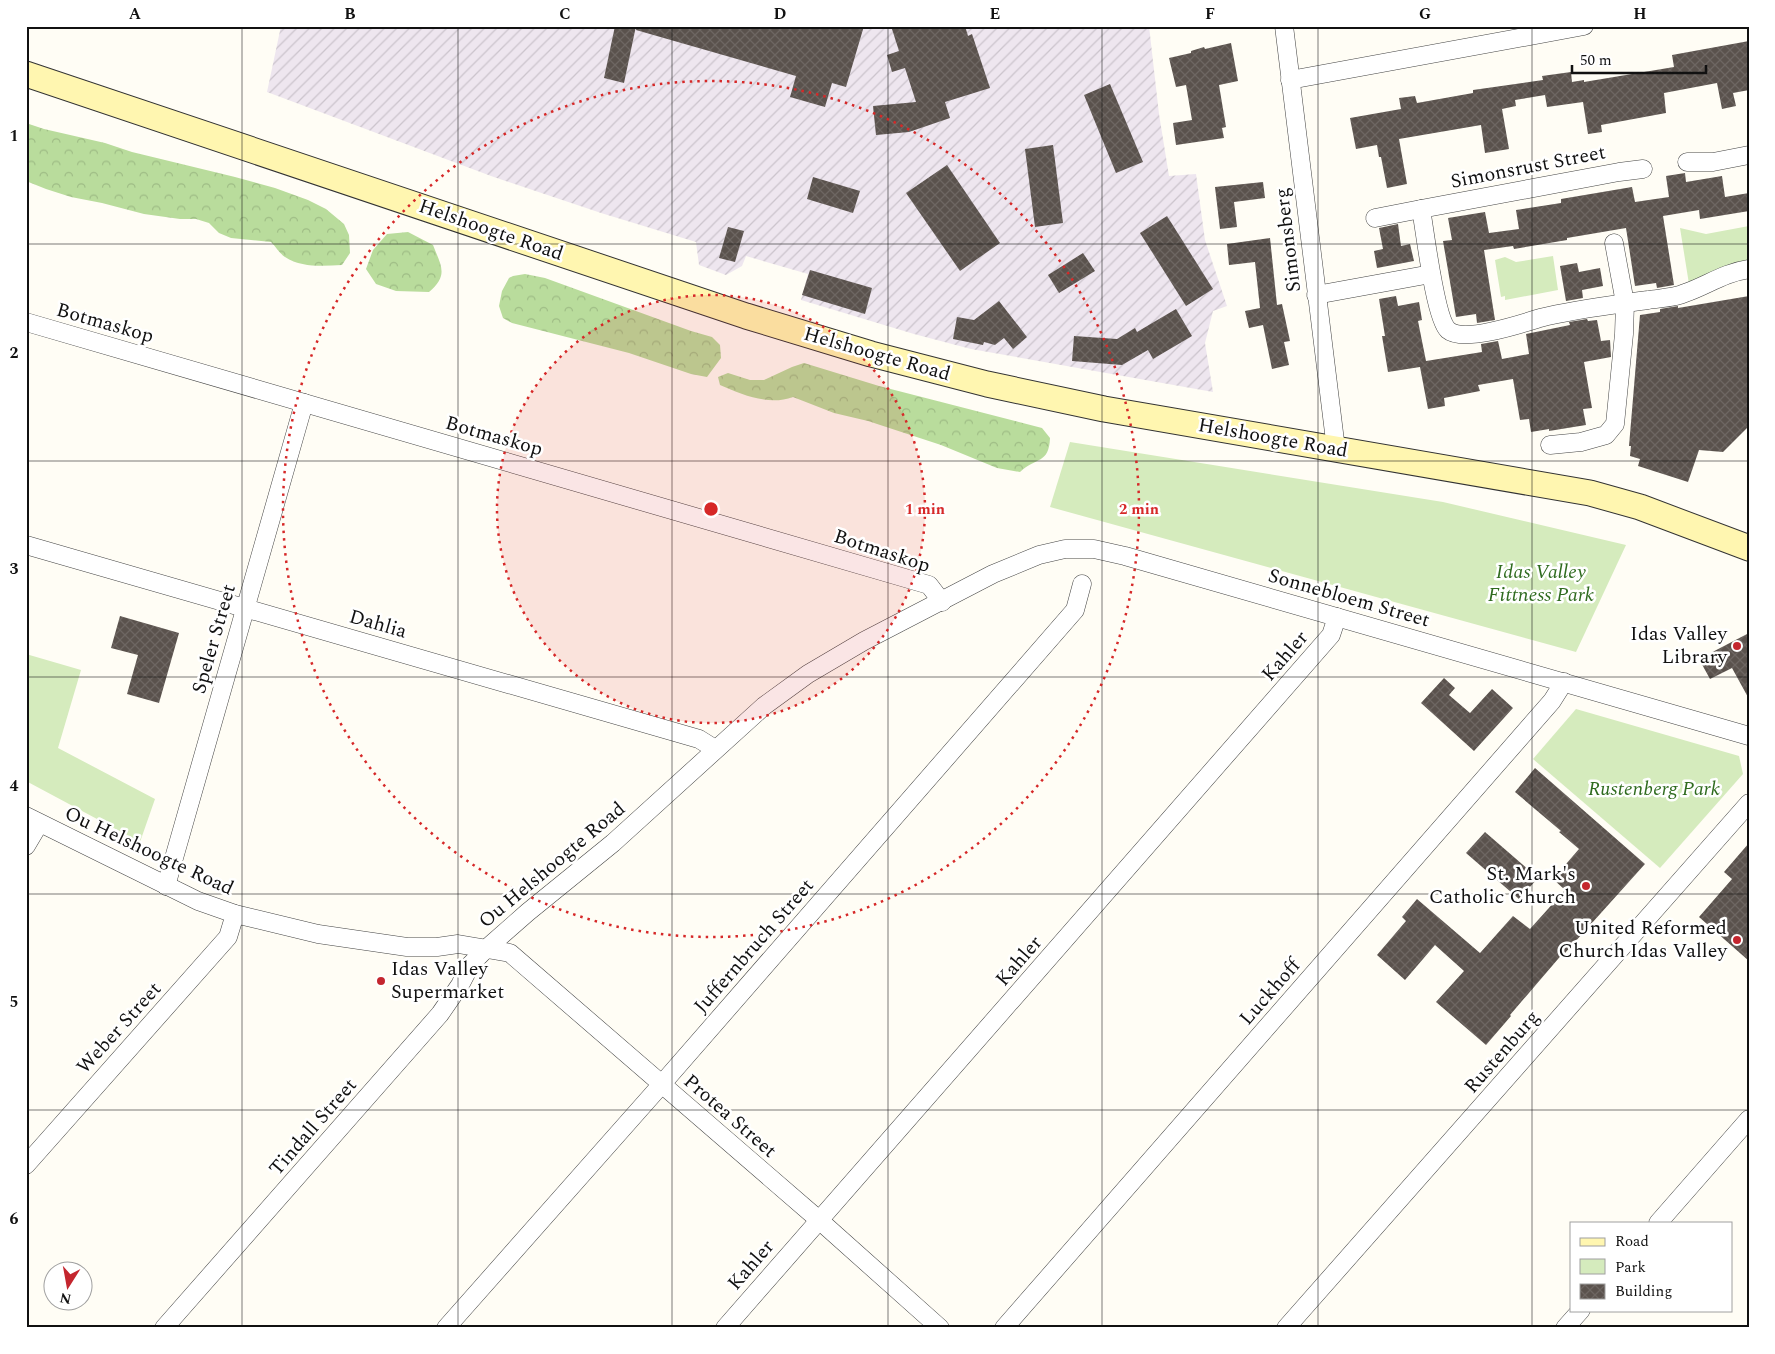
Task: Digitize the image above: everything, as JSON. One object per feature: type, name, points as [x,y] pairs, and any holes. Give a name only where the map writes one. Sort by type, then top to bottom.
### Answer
[{"type":"main road","name":"Helshoogte Road","points":[[26,74],[746,316],[871,354],[987,384],[1104,409],[1590,493],[1640,507],[1749,548]]},
{"type":"street","name":"Simonsberg","points":[[1284,26],[1336,449]]},
{"type":"street","points":[[1290,80],[1579,27]]},
{"type":"street","points":[[1687,162],[1713,162],[1749,155]]},
{"type":"street","name":"Simonsrust Street","points":[[1375,218],[1643,169]]},
{"type":"street","points":[[1421,209],[1441,320],[1449,331],[1460,336],[1507,328],[1549,316],[1684,294],[1736,271],[1749,269]]},
{"type":"street","points":[[1550,445],[1581,442],[1606,435],[1615,424],[1624,334],[1624,303],[1614,243]]},
{"type":"street","points":[[1316,295],[1432,274]]},
{"type":"street","name":"Botmaskop","points":[[26,322],[929,585],[942,602]]},
{"type":"street","name":"Speler Street","points":[[166,886],[304,403]]},
{"type":"street","name":"Dahlia","points":[[26,545],[699,739],[715,749]]},
{"type":"street","name":"Sonnebloem Street","points":[[942,602],[993,574],[1039,555],[1064,549],[1094,549],[1125,556],[1749,736]]},
{"type":"street","name":"Juffernbruch Street","points":[[446,1328],[661,1085],[1075,610],[1082,584]]},
{"type":"street","name":"Ou Helshoogte Road","points":[[33,820],[198,901],[235,914],[318,934],[407,947],[437,947],[458,944],[486,949],[613,843],[764,706],[808,674],[864,641],[942,602]]},
{"type":"street","name":"Kahler","points":[[724,1328],[1331,635],[1337,617]]},
{"type":"street","name":"Luckhoff","points":[[1004,1328],[1552,701],[1564,682]]},
{"type":"street","name":"Rustenburg","points":[[1286,1328],[1749,803]]},
{"type":"street","points":[[26,846],[33,820]]},
{"type":"street","name":"Weber Street","points":[[26,1165],[228,937],[235,914]]},
{"type":"street","name":"Protea Street","points":[[486,949],[510,953],[819,1220],[940,1328]]},
{"type":"street","name":"Tindall Street","points":[[164,1328],[440,1014],[460,985],[471,964],[486,949]]},
{"type":"street","points":[[1659,1222],[1749,1119]]},
{"type":"street","points":[[1566,1328],[1579,1312]]},
{"type":"shaded area","points":[[281,26],[1149,26],[1159,114],[1169,176],[1196,174],[1205,240],[1227,306],[1213,311],[1205,343],[1213,392],[971,349],[914,334],[801,300],[808,274],[746,256],[742,266],[726,275],[699,265],[696,242],[601,213],[491,176],[267,92]]},
{"type":"green space","points":[[26,123],[105,143],[132,152],[235,177],[275,188],[308,200],[326,209],[344,224],[349,235],[350,253],[342,265],[305,265],[285,257],[271,242],[231,238],[219,233],[209,223],[196,219],[180,219],[144,214],[71,197],[26,181]]},
{"type":"green space","points":[[1749,226],[1749,262],[1719,268],[1689,284],[1680,228],[1706,234]]},
{"type":"green space","points":[[408,232],[433,245],[439,259],[442,270],[441,275],[429,292],[396,291],[376,284],[366,269],[373,250],[387,234]]},
{"type":"green space","points":[[1553,256],[1558,290],[1505,300],[1505,296],[1501,297],[1495,260],[1505,257],[1516,262]]},
{"type":"green space","points":[[525,274],[545,278],[712,337],[720,345],[721,358],[707,377],[691,374],[629,353],[512,323],[503,318],[499,306],[502,291],[509,278]]},
{"type":"green space","points":[[804,363],[879,386],[1042,428],[1050,438],[1047,452],[1041,459],[1020,472],[997,468],[941,445],[868,421],[834,413],[793,397],[765,400],[747,396],[720,385],[718,377],[728,373],[750,380],[764,380]]},
{"type":"green space","name":"Idas Valley Fittness Park","points":[[1070,442],[1443,502],[1626,545],[1576,652],[1050,507]]},
{"type":"green space","points":[[26,654],[81,670],[58,748],[155,799],[140,842],[26,781]]},
{"type":"green space","name":"Rustenberg Park","points":[[1576,709],[1739,756],[1743,774],[1660,868],[1533,759]]},
{"type":"building","points":[[615,26],[636,26],[624,83],[604,78]]},
{"type":"building","points":[[637,26],[864,26],[846,87],[832,83],[825,107],[790,97],[796,76],[636,30]]},
{"type":"building","points":[[891,26],[965,26],[968,36],[972,34],[990,88],[945,102],[950,118],[909,132],[876,135],[873,106],[916,102],[905,68],[892,72],[887,55],[899,51]]},
{"type":"building","points":[[1749,41],[1749,90],[1733,93],[1736,106],[1722,109],[1717,83],[1664,93],[1666,113],[1601,125],[1602,132],[1588,134],[1583,102],[1547,107],[1545,95],[1515,100],[1516,106],[1502,109],[1509,149],[1485,153],[1481,125],[1399,139],[1407,184],[1387,188],[1377,145],[1356,149],[1350,118],[1401,109],[1399,98],[1415,96],[1417,103],[1473,93],[1473,90],[1543,80],[1542,76],[1571,72],[1572,82],[1584,80],[1584,82],[1674,67],[1672,55]]},
{"type":"building","points":[[1231,43],[1238,81],[1219,85],[1226,127],[1222,128],[1224,138],[1176,145],[1173,123],[1192,120],[1186,85],[1176,87],[1169,58],[1191,53],[1191,51],[1204,47],[1205,49]]},
{"type":"building","points":[[1110,84],[1143,162],[1116,173],[1084,95]]},
{"type":"building","points":[[1053,145],[1063,223],[1035,227],[1025,149]]},
{"type":"building","points":[[947,165],[1000,243],[960,271],[906,193]]},
{"type":"building","points":[[1685,173],[1686,182],[1722,176],[1725,197],[1749,193],[1749,211],[1700,219],[1699,210],[1663,216],[1674,285],[1657,288],[1656,283],[1635,286],[1626,228],[1514,249],[1513,246],[1484,250],[1495,320],[1477,323],[1476,314],[1456,317],[1443,241],[1452,240],[1448,218],[1485,212],[1489,233],[1519,229],[1516,210],[1561,203],[1561,199],[1632,187],[1635,202],[1669,197],[1666,176]]},
{"type":"building","points":[[813,177],[860,191],[853,213],[807,199]]},
{"type":"building","points":[[1263,182],[1265,198],[1234,202],[1237,227],[1220,229],[1215,187]]},
{"type":"building","points":[[1167,216],[1213,289],[1186,306],[1140,233]]},
{"type":"building","points":[[1398,224],[1401,246],[1410,244],[1414,261],[1377,268],[1374,251],[1383,249],[1379,228]]},
{"type":"building","points":[[728,227],[744,231],[735,262],[719,258]]},
{"type":"building","points":[[1270,238],[1277,305],[1282,304],[1290,341],[1284,342],[1289,365],[1272,369],[1263,325],[1249,328],[1245,311],[1260,308],[1255,262],[1229,265],[1227,244]]},
{"type":"building","points":[[1083,253],[1095,271],[1059,293],[1048,275]]},
{"type":"building","points":[[1577,263],[1579,272],[1600,268],[1603,286],[1582,290],[1583,298],[1566,301],[1560,266]]},
{"type":"building","points":[[810,270],[872,288],[865,314],[802,295]]},
{"type":"building","points":[[1396,296],[1398,306],[1419,302],[1422,320],[1418,321],[1426,361],[1482,352],[1481,344],[1498,341],[1502,359],[1529,354],[1526,334],[1570,325],[1569,322],[1587,319],[1588,321],[1597,320],[1601,341],[1610,340],[1611,357],[1584,362],[1592,408],[1583,409],[1586,425],[1531,432],[1529,419],[1520,420],[1513,379],[1478,385],[1480,391],[1444,398],[1445,406],[1428,409],[1420,367],[1388,372],[1382,336],[1385,336],[1379,299]]},
{"type":"building","points":[[1749,296],[1749,426],[1723,452],[1699,450],[1688,482],[1638,466],[1640,459],[1630,456],[1631,446],[1629,446],[1640,315],[1660,312],[1660,309],[1678,306],[1678,308]]},
{"type":"building","points":[[999,301],[1027,337],[1013,349],[1004,338],[995,345],[984,342],[983,345],[953,339],[957,317],[974,320]]},
{"type":"building","points":[[1176,309],[1192,336],[1153,359],[1148,350],[1122,365],[1072,361],[1074,336],[1117,339],[1135,328],[1137,332]]},
{"type":"building","points":[[120,616],[179,633],[159,703],[127,694],[138,655],[111,648]]},
{"type":"building","name":"Idas Valley Library","points":[[1749,633],[1749,699],[1732,668],[1710,679],[1699,659]]},
{"type":"building","points":[[1444,678],[1455,688],[1449,695],[1470,713],[1492,689],[1513,708],[1474,751],[1421,703]]},
{"type":"building","points":[[1535,768],[1645,864],[1564,952],[1486,1045],[1436,1002],[1464,971],[1435,945],[1405,980],[1377,955],[1406,921],[1402,917],[1417,899],[1480,953],[1513,916],[1530,929],[1565,890],[1553,879],[1579,849],[1515,792]]},
{"type":"building","points":[[1485,832],[1538,878],[1519,899],[1466,853]]},
{"type":"building","name":"United Reformed Church Idas Valley","points":[[1749,843],[1749,961],[1699,917],[1732,879],[1724,872]]},
{"type":"place","name":"Idas Valley Library","points":[[1737,646]]},
{"type":"place","name":"St. Mark's Catholic Church","points":[[1586,886]]},
{"type":"place","name":"United Reformed Church Idas Valley","points":[[1737,940]]},
{"type":"place","name":"Idas Valley Supermarket","points":[[381,981]]}]
